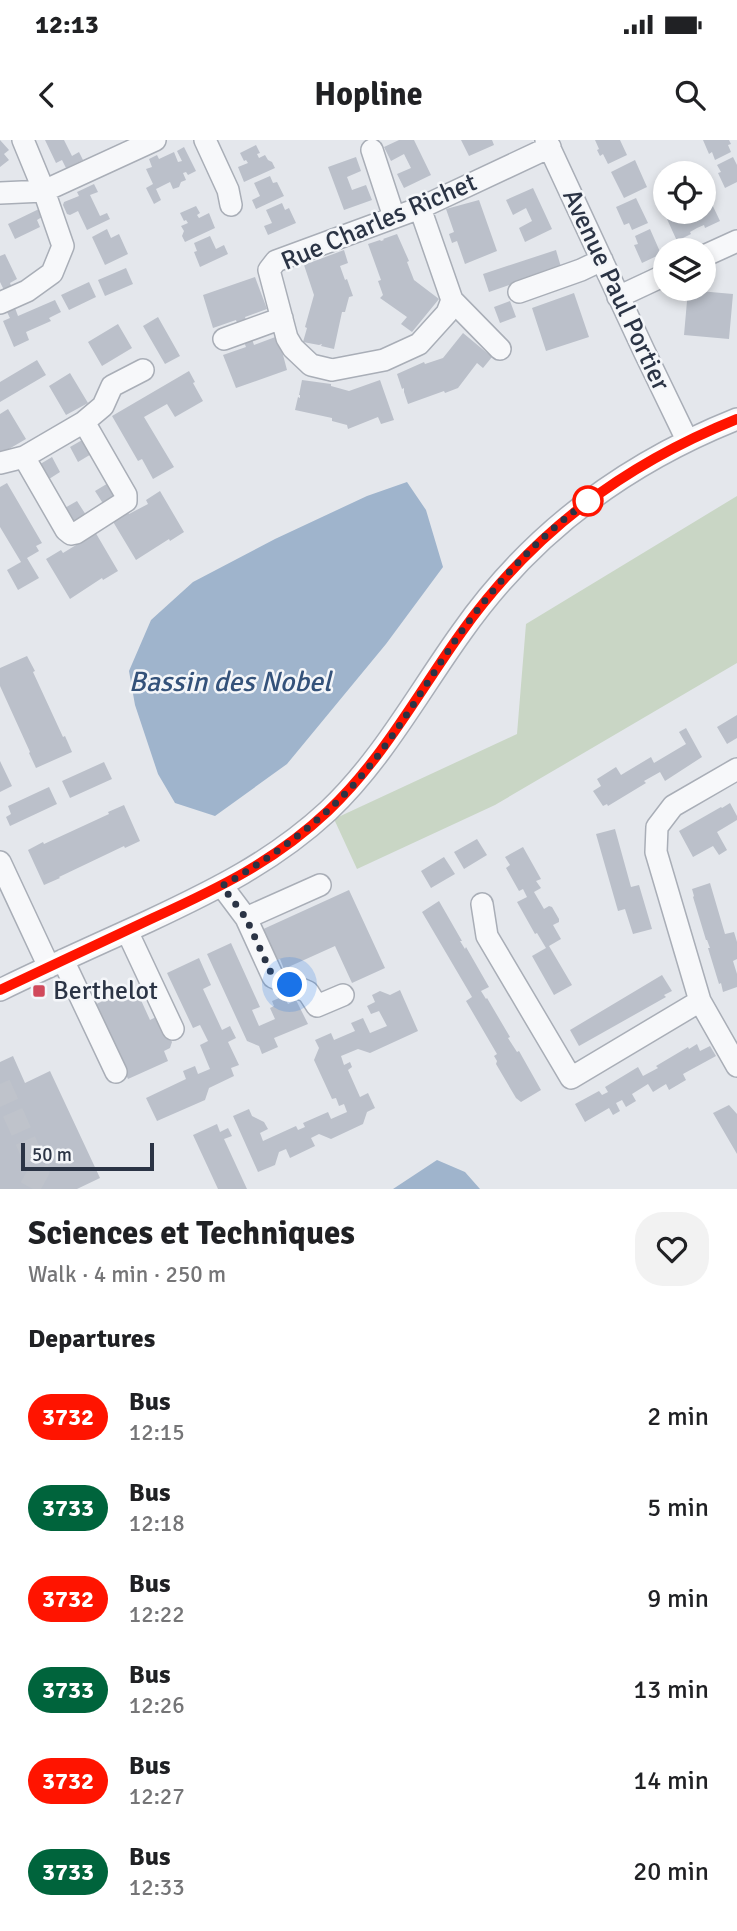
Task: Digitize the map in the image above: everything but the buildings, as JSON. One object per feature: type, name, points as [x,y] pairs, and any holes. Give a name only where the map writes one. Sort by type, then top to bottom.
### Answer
[{"type":"street","points":[[0,303],[27,291],[52,273],[63,247],[23,140]]},
{"type":"street","points":[[0,193],[44,191],[155,140]]},
{"type":"street","points":[[205,140],[228,190],[231,205]]},
{"type":"street","name":"Rue Charles Richet","points":[[450,294],[447,313],[419,344],[384,360],[332,370],[311,365],[293,348],[269,270],[276,261],[420,208],[548,144]]},
{"type":"street","name":"Avenue Paul Portier","points":[[548,144],[687,440]]},
{"type":"street","points":[[372,150],[394,217]]},
{"type":"street","points":[[420,208],[450,294],[500,349]]},
{"type":"street","points":[[716,251],[737,241]]},
{"type":"street","points":[[519,292],[601,260]]},
{"type":"street","points":[[618,297],[653,281]]},
{"type":"street","points":[[224,339],[282,318]]},
{"type":"street","points":[[0,463],[24,457],[84,422],[103,406],[112,386],[143,370]]},
{"type":"street","points":[[0,990],[222,886],[264,862],[297,838],[330,809],[372,762],[476,612],[534,547],[570,514],[637,468],[687,440],[737,419]]},
{"type":"street","points":[[24,457],[66,530],[71,534],[76,533],[127,501],[84,422]]},
{"type":"street","points":[[737,769],[673,806],[657,827],[656,852],[699,1001],[737,1066]]},
{"type":"street","points":[[0,862],[116,1072]]},
{"type":"street","points":[[246,918],[320,885]]},
{"type":"street","points":[[222,886],[246,918],[273,977],[308,992],[317,1006],[343,995]]},
{"type":"street","points":[[482,904],[486,936],[571,1078],[699,1001]]},
{"type":"street","points":[[127,931],[173,1029]]},
{"type":"green space","points":[[737,496],[737,663],[495,805],[357,869],[334,819],[517,734],[526,624]]},
{"type":"water","name":"Bassin des Nobel","points":[[407,482],[426,510],[443,567],[386,644],[287,764],[215,816],[175,803],[158,774],[135,705],[129,671],[151,620],[193,582],[275,539],[367,496]]},
{"type":"water","points":[[437,1160],[465,1172],[480,1189],[393,1189]]},
{"type":"tunnel","points":[[0,1084],[39,1171],[29,1189]]},
{"type":"bus line","name":"3732","points":[[0,990],[222,886],[264,862],[297,838],[330,809],[372,762],[476,612],[534,547],[570,514],[657,455],[737,419]]},
{"type":"place","name":"Berthelot","points":[[39,991]]},
{"type":"route","points":[[290,985],[273,977],[246,918],[222,886],[281,850],[330,809],[372,762],[459,635],[494,590],[534,547],[588,501]]}]
